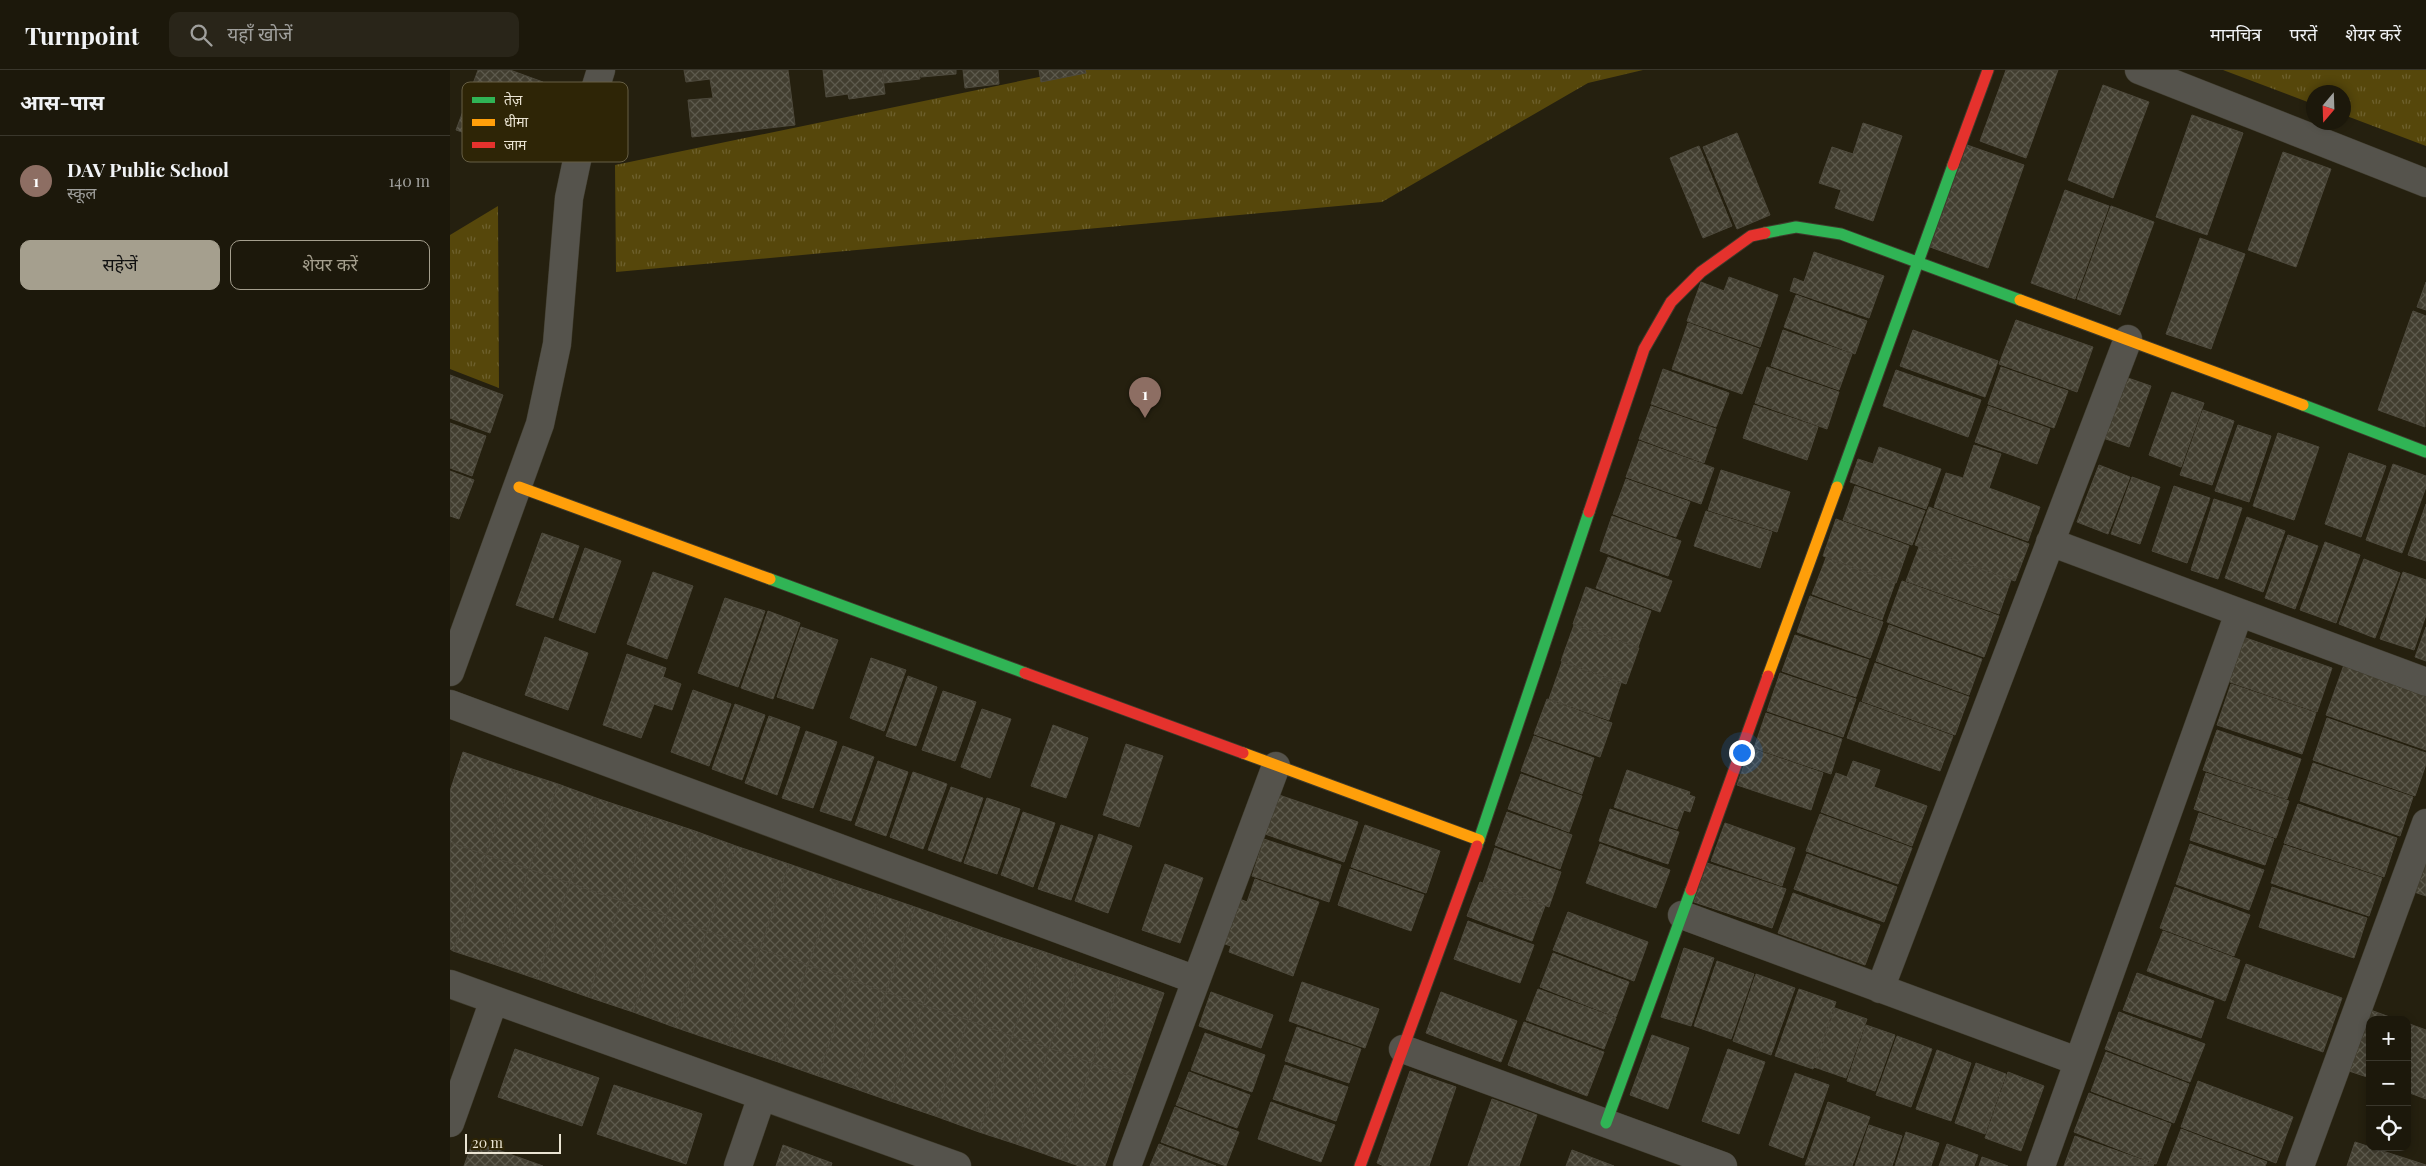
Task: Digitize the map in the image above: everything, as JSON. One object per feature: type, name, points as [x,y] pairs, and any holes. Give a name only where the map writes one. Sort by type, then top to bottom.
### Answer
[{"type":"street","points":[[597,82],[601,70]]},
{"type":"street","points":[[1606,1123],[1988,70]]},
{"type":"street","points":[[2139,70],[2426,183]]},
{"type":"street","points":[[450,672],[540,424],[555,353],[569,198],[577,162]]},
{"type":"street","points":[[1360,1166],[1479,840],[1644,349],[1671,302],[1701,272],[1751,236],[1796,227],[1841,234],[2128,339],[2426,452]]},
{"type":"street","points":[[1880,989],[2128,339]]},
{"type":"street","points":[[518,488],[1479,840]]},
{"type":"street","points":[[2050,542],[2239,614],[2426,682]]},
{"type":"street","points":[[2041,1166],[2239,614]]},
{"type":"street","points":[[450,704],[1196,980]]},
{"type":"street","points":[[1127,1166],[1276,766]]},
{"type":"street","points":[[2300,1166],[2426,823]]},
{"type":"street","points":[[1682,915],[2077,1062]]},
{"type":"street","points":[[450,984],[957,1166]]},
{"type":"street","points":[[450,1123],[494,1000]]},
{"type":"street","points":[[1403,1049],[1723,1166]]},
{"type":"street","points":[[738,1166],[762,1096]]},
{"type":"green space","points":[[1073,70],[1643,70],[1588,83],[1382,202],[616,272],[615,165]]},
{"type":"green space","points":[[2223,70],[2426,70],[2426,146],[2351,118],[2351,85],[2306,85],[2306,101]]},
{"type":"green space","points":[[498,206],[499,388],[450,369],[450,235]]},
{"type":"building","points":[[478,70],[510,70],[543,82],[474,82]]},
{"type":"building","points":[[684,70],[788,70],[795,125],[692,137],[688,100],[713,98],[710,79],[686,82]]},
{"type":"building","points":[[823,70],[882,70],[885,94],[849,99],[848,94],[826,97]]},
{"type":"building","points":[[883,70],[919,70],[920,79],[884,83]]},
{"type":"building","points":[[920,70],[956,70],[956,74],[921,77]]},
{"type":"building","points":[[963,70],[998,70],[999,84],[965,88]]},
{"type":"building","points":[[1039,70],[1085,70],[1086,73],[1041,82]]},
{"type":"building","points":[[2006,70],[2058,70],[2026,158],[1980,141]]},
{"type":"building","points":[[2103,85],[2149,102],[2113,198],[2068,180]]},
{"type":"building","points":[[462,114],[462,132],[456,130]]},
{"type":"building","points":[[2192,115],[2243,133],[2207,235],[2156,217]]},
{"type":"building","points":[[1863,123],[1902,136],[1873,221],[1835,208],[1841,190],[1819,183],[1832,147],[1853,154]]},
{"type":"building","points":[[1737,133],[1770,215],[1737,229],[1703,147]]},
{"type":"building","points":[[1967,145],[2024,165],[1988,268],[1930,247]]},
{"type":"building","points":[[1699,146],[1732,226],[1703,238],[1670,158]]},
{"type":"building","points":[[2283,152],[2331,169],[2296,267],[2248,250]]},
{"type":"building","points":[[2065,190],[2109,206],[2075,299],[2031,283]]},
{"type":"building","points":[[2111,206],[2154,222],[2120,315],[2077,299]]},
{"type":"building","points":[[2200,238],[2245,254],[2211,349],[2166,334]]},
{"type":"building","points":[[1814,252],[1884,276],[1869,318],[1790,291],[1794,278],[1804,282]]},
{"type":"building","points":[[1729,277],[1778,295],[1760,347],[1687,321],[1701,282],[1724,291]]},
{"type":"building","points":[[2426,282],[2426,310],[2417,307]]},
{"type":"building","points":[[1796,295],[1867,321],[1855,354],[1784,327]]},
{"type":"building","points":[[2413,311],[2426,316],[2425,427],[2378,410]]},
{"type":"building","points":[[2016,320],[2093,347],[2077,392],[1999,364]]},
{"type":"building","points":[[1688,323],[1759,349],[1742,394],[1672,369]]},
{"type":"building","points":[[1783,330],[1852,354],[1839,390],[1771,366]]},
{"type":"building","points":[[1913,330],[1998,361],[1985,397],[1900,366]]},
{"type":"building","points":[[1767,367],[1839,392],[1827,429],[1755,403]]},
{"type":"building","points":[[2001,367],[2068,391],[2054,428],[1988,404]]},
{"type":"building","points":[[1663,369],[1729,393],[1716,427],[1651,404]]},
{"type":"building","points":[[1896,370],[1981,400],[1968,437],[1883,406]]},
{"type":"building","points":[[450,375],[503,395],[490,433],[450,418]]},
{"type":"building","points":[[2125,377],[2151,386],[2129,447],[2103,438]]},
{"type":"building","points":[[2172,392],[2204,403],[2181,467],[2149,455]]},
{"type":"building","points":[[1754,405],[1818,427],[1807,460],[1743,438]]},
{"type":"building","points":[[1651,406],[1716,429],[1704,463],[1639,439]]},
{"type":"building","points":[[1988,406],[2050,429],[2037,464],[1975,442]]},
{"type":"building","points":[[2203,410],[2234,421],[2212,485],[2180,475]]},
{"type":"building","points":[[450,423],[486,436],[472,476],[450,468]]},
{"type":"building","points":[[2238,425],[2271,436],[2249,502],[2215,491]]},
{"type":"building","points":[[2278,433],[2319,447],[2294,520],[2253,506]]},
{"type":"building","points":[[1639,441],[1714,468],[1701,504],[1626,477]]},
{"type":"building","points":[[1974,445],[2001,454],[1989,488],[2040,507],[2028,541],[1934,507],[1946,473],[1963,478]]},
{"type":"building","points":[[1879,447],[1941,469],[1926,509],[1850,482],[1858,459],[1873,464]]},
{"type":"building","points":[[2349,453],[2386,466],[2361,537],[2325,524]]},
{"type":"building","points":[[2393,464],[2426,476],[2426,487],[2402,553],[2366,540]]},
{"type":"building","points":[[2099,465],[2130,477],[2108,534],[2077,522]]},
{"type":"building","points":[[1721,470],[1790,492],[1777,532],[1708,510]]},
{"type":"building","points":[[450,471],[474,480],[459,519],[450,516]]},
{"type":"building","points":[[2132,477],[2160,487],[2140,544],[2111,534]]},
{"type":"building","points":[[1626,479],[1690,502],[1676,537],[1613,514]]},
{"type":"building","points":[[1855,486],[1925,511],[1912,545],[1843,520]]},
{"type":"building","points":[[2174,486],[2210,498],[2187,563],[2152,551]]},
{"type":"building","points":[[2214,499],[2242,508],[2218,579],[2191,570]]},
{"type":"building","points":[[2426,504],[2426,561],[2408,555]]},
{"type":"building","points":[[1929,507],[2029,544],[2015,581],[1915,545]]},
{"type":"building","points":[[1706,511],[1772,532],[1760,568],[1694,546]]},
{"type":"building","points":[[1612,516],[1681,541],[1668,576],[1600,551]]},
{"type":"building","points":[[2247,517],[2285,531],[2263,592],[2225,578]]},
{"type":"building","points":[[1836,519],[1909,546],[1896,583],[1823,556]]},
{"type":"building","points":[[542,533],[579,546],[553,618],[516,605]]},
{"type":"building","points":[[2288,535],[2318,546],[2295,609],[2265,598]]},
{"type":"building","points":[[2325,542],[2360,555],[2336,623],[2300,610]]},
{"type":"building","points":[[1919,547],[2011,580],[1999,614],[1906,581]]},
{"type":"building","points":[[585,548],[621,561],[595,633],[559,620]]},
{"type":"building","points":[[1608,557],[1672,581],[1660,612],[1596,588]]},
{"type":"building","points":[[1826,558],[1895,583],[1882,620],[1812,594]]},
{"type":"building","points":[[2364,559],[2400,573],[2375,638],[2339,624]]},
{"type":"building","points":[[653,572],[693,586],[667,659],[627,644]]},
{"type":"building","points":[[2403,572],[2426,580],[2426,615],[2414,650],[2380,639]]},
{"type":"building","points":[[1902,581],[1999,616],[1984,657],[1887,622]]},
{"type":"building","points":[[1586,587],[1651,611],[1638,647],[1573,624]]},
{"type":"building","points":[[1810,596],[1883,622],[1870,658],[1797,632]]},
{"type":"building","points":[[725,598],[765,611],[738,687],[698,673]]},
{"type":"building","points":[[768,611],[800,623],[773,699],[741,688]]},
{"type":"building","points":[[1574,625],[1639,648],[1626,684],[1561,661]]},
{"type":"building","points":[[1889,625],[1982,659],[1969,695],[1876,661]]},
{"type":"building","points":[[801,627],[838,640],[813,709],[777,697]]},
{"type":"building","points":[[2426,627],[2426,661],[2415,657]]},
{"type":"building","points":[[1795,635],[1869,660],[1856,697],[1782,671]]},
{"type":"building","points":[[545,637],[588,653],[568,710],[525,695]]},
{"type":"building","points":[[2243,637],[2332,668],[2317,712],[2227,681]]},
{"type":"building","points":[[627,654],[666,668],[663,677],[681,684],[672,710],[654,704],[641,738],[603,725]]},
{"type":"building","points":[[871,658],[906,670],[884,731],[850,718]]},
{"type":"building","points":[[1562,662],[1621,683],[1609,720],[1549,699]]},
{"type":"building","points":[[2345,662],[2426,690],[2426,750],[2326,715]]},
{"type":"building","points":[[1875,663],[1969,697],[1955,735],[1862,701]]},
{"type":"building","points":[[1780,673],[1856,699],[1843,737],[1767,711]]},
{"type":"building","points":[[908,676],[937,687],[916,746],[886,736]]},
{"type":"building","points":[[2231,684],[2316,713],[2302,754],[2217,725]]},
{"type":"building","points":[[693,690],[731,704],[709,766],[671,752]]},
{"type":"building","points":[[943,691],[976,702],[955,761],[922,750]]},
{"type":"building","points":[[1547,699],[1612,723],[1600,757],[1534,734]]},
{"type":"building","points":[[1860,702],[1953,736],[1940,771],[1847,738]]},
{"type":"building","points":[[735,704],[765,715],[742,780],[712,769]]},
{"type":"building","points":[[982,709],[1011,719],[990,778],[961,767]]},
{"type":"building","points":[[1766,713],[1842,739],[1831,774],[1754,748]]},
{"type":"building","points":[[769,716],[800,727],[777,795],[745,783]]},
{"type":"building","points":[[2327,718],[2426,753],[2426,764],[2415,796],[2313,760]]},
{"type":"building","points":[[1053,725],[1088,738],[1066,798],[1031,786]]},
{"type":"building","points":[[2217,730],[2301,759],[2287,799],[2203,770]]},
{"type":"building","points":[[806,731],[837,742],[813,808],[782,798]]},
{"type":"building","points":[[1534,736],[1594,758],[1582,794],[1521,771]]},
{"type":"building","points":[[1126,744],[1163,756],[1139,827],[1103,815]]},
{"type":"building","points":[[843,746],[874,757],[851,821],[820,811]]},
{"type":"building","points":[[1750,748],[1823,773],[1811,810],[1737,785]]},
{"type":"building","points":[[463,752],[515,770],[486,855],[450,842],[450,791]]},
{"type":"building","points":[[878,761],[908,772],[886,836],[855,825]]},
{"type":"building","points":[[1853,761],[1880,770],[1874,787],[1927,806],[1912,846],[1821,812],[1836,773],[1847,777]]},
{"type":"building","points":[[2313,763],[2413,797],[2400,836],[2300,801]]},
{"type":"building","points":[[515,770],[558,784],[529,869],[486,855]]},
{"type":"building","points":[[1627,770],[1690,792],[1689,795],[1695,797],[1690,812],[1684,810],[1677,829],[1614,807]]},
{"type":"building","points":[[913,772],[947,784],[923,849],[890,837]]},
{"type":"building","points":[[2206,773],[2289,801],[2276,838],[2194,809]]},
{"type":"building","points":[[1521,774],[1582,796],[1569,832],[1508,809]]},
{"type":"building","points":[[558,784],[599,799],[570,883],[529,869]]},
{"type":"building","points":[[951,787],[983,798],[961,862],[928,850]]},
{"type":"building","points":[[1279,795],[1358,822],[1344,862],[1265,834]]},
{"type":"building","points":[[987,798],[1020,809],[997,874],[964,863]]},
{"type":"building","points":[[599,799],[650,816],[621,901],[570,883]]},
{"type":"building","points":[[2298,804],[2397,838],[2384,877],[2284,843]]},
{"type":"building","points":[[1610,809],[1679,832],[1668,864],[1599,841]]},
{"type":"building","points":[[1023,812],[1055,823],[1033,887],[1001,875]]},
{"type":"building","points":[[1507,812],[1572,835],[1560,869],[1495,845]]},
{"type":"building","points":[[2199,813],[2274,839],[2265,865],[2190,840]]},
{"type":"building","points":[[1820,814],[1912,848],[1898,884],[1806,851]]},
{"type":"building","points":[[650,816],[695,831],[666,916],[621,901]]},
{"type":"building","points":[[1725,823],[1795,848],[1782,886],[1711,861]]},
{"type":"building","points":[[1061,825],[1093,836],[1071,900],[1038,889]]},
{"type":"building","points":[[1365,825],[1440,851],[1426,893],[1351,867]]},
{"type":"building","points":[[695,831],[736,846],[707,931],[666,916]]},
{"type":"building","points":[[1099,834],[1132,846],[1108,913],[1075,901]]},
{"type":"building","points":[[1264,839],[1341,865],[1329,902],[1252,876]]},
{"type":"building","points":[[2426,839],[2426,896],[2408,890]]},
{"type":"building","points":[[450,842],[486,855],[453,951],[450,949]]},
{"type":"building","points":[[1600,844],[1670,870],[1656,908],[1586,883]]},
{"type":"building","points":[[2190,844],[2264,870],[2249,910],[2176,884]]},
{"type":"building","points":[[2284,845],[2382,878],[2369,916],[2271,883]]},
{"type":"building","points":[[736,846],[789,864],[760,949],[707,931]]},
{"type":"building","points":[[1495,848],[1561,872],[1549,907],[1483,883]]},
{"type":"building","points":[[1807,854],[1897,887],[1884,922],[1794,889]]},
{"type":"building","points":[[486,855],[529,869],[496,965],[453,951]]},
{"type":"building","points":[[1707,863],[1786,889],[1772,928],[1694,902]]},
{"type":"building","points":[[789,864],[838,881],[808,965],[760,949]]},
{"type":"building","points":[[1165,864],[1203,878],[1180,943],[1142,930]]},
{"type":"building","points":[[529,869],[570,883],[537,979],[496,965]]},
{"type":"building","points":[[1350,869],[1424,895],[1411,931],[1338,905]]},
{"type":"building","points":[[1255,879],[1319,902],[1293,976],[1229,952],[1231,946],[1219,942],[1235,897],[1247,902]]},
{"type":"building","points":[[838,881],[880,895],[851,980],[808,965]]},
{"type":"building","points":[[1480,882],[1545,906],[1532,941],[1467,916]]},
{"type":"building","points":[[570,883],[621,901],[588,997],[537,979]]},
{"type":"building","points":[[2175,887],[2250,915],[2234,956],[2160,928]]},
{"type":"building","points":[[2272,887],[2367,918],[2354,958],[2259,927]]},
{"type":"building","points":[[1793,893],[1880,925],[1865,965],[1778,933]]},
{"type":"building","points":[[880,895],[915,907],[886,992],[851,980]]},
{"type":"building","points":[[621,901],[666,916],[633,1012],[588,997]]},
{"type":"building","points":[[915,907],[952,920],[923,1005],[886,992]]},
{"type":"building","points":[[1568,912],[1648,942],[1634,981],[1553,950]]},
{"type":"building","points":[[666,916],[707,931],[674,1027],[633,1012]]},
{"type":"building","points":[[952,920],[997,936],[968,1020],[923,1005]]},
{"type":"building","points":[[1468,921],[1534,945],[1520,983],[1454,959]]},
{"type":"building","points":[[707,931],[760,949],[727,1045],[674,1027]]},
{"type":"building","points":[[2163,931],[2240,960],[2225,1001],[2147,971]]},
{"type":"building","points":[[997,936],[1042,951],[1012,1036],[968,1020]]},
{"type":"building","points":[[1684,948],[1714,958],[1691,1026],[1661,1017]]},
{"type":"building","points":[[760,949],[808,965],[775,1061],[727,1045]]},
{"type":"building","points":[[1042,951],[1079,964],[1049,1048],[1012,1036]]},
{"type":"building","points":[[1553,953],[1629,982],[1616,1017],[1540,987]]},
{"type":"building","points":[[1717,961],[1754,974],[1731,1039],[1694,1026]]},
{"type":"building","points":[[1079,964],[1121,978],[1092,1063],[1049,1048]]},
{"type":"building","points":[[2246,964],[2342,998],[2323,1052],[2227,1018]]},
{"type":"building","points":[[808,965],[851,980],[818,1076],[775,1061]]},
{"type":"building","points":[[2137,973],[2214,1001],[2201,1038],[2123,1010]]},
{"type":"building","points":[[1756,974],[1795,988],[1771,1055],[1733,1041]]},
{"type":"building","points":[[1121,978],[1164,993],[1135,1078],[1092,1063]]},
{"type":"building","points":[[851,980],[886,992],[853,1088],[818,1076]]},
{"type":"building","points":[[1302,982],[1379,1009],[1365,1048],[1289,1021]]},
{"type":"building","points":[[1538,989],[1616,1018],[1604,1049],[1526,1020]]},
{"type":"building","points":[[1799,989],[1836,1002],[1813,1069],[1775,1056]]},
{"type":"building","points":[[886,992],[923,1005],[890,1101],[853,1088]]},
{"type":"building","points":[[1211,992],[1273,1015],[1261,1048],[1199,1026]]},
{"type":"building","points":[[1441,992],[1517,1021],[1501,1062],[1426,1033]]},
{"type":"building","points":[[923,1005],[968,1020],[935,1116],[890,1101]]},
{"type":"building","points":[[1835,1008],[1867,1019],[1846,1078],[1814,1067]]},
{"type":"building","points":[[2365,1008],[2387,1016],[2366,1016],[2366,1077],[2343,1069]]},
{"type":"building","points":[[2119,1012],[2205,1044],[2190,1082],[2105,1049]]},
{"type":"building","points":[[968,1020],[1012,1036],[979,1132],[935,1116]]},
{"type":"building","points":[[1524,1022],[1604,1052],[1587,1096],[1508,1065]]},
{"type":"building","points":[[2411,1024],[2426,1030],[2426,1099],[2411,1093]]},
{"type":"building","points":[[1866,1025],[1895,1035],[1875,1091],[1847,1081]]},
{"type":"building","points":[[1297,1027],[1361,1049],[1349,1083],[1285,1061]]},
{"type":"building","points":[[1205,1033],[1265,1055],[1252,1092],[1191,1070]]},
{"type":"building","points":[[1652,1035],[1689,1048],[1668,1109],[1630,1095]]},
{"type":"building","points":[[1012,1036],[1049,1048],[1016,1144],[979,1132]]},
{"type":"building","points":[[1897,1036],[1932,1049],[1911,1107],[1876,1095]]},
{"type":"building","points":[[1049,1048],[1092,1063],[1059,1159],[1016,1144]]},
{"type":"building","points":[[515,1049],[599,1078],[582,1126],[498,1097]]},
{"type":"building","points":[[1728,1049],[1765,1062],[1739,1134],[1702,1121]]},
{"type":"building","points":[[1937,1050],[1971,1063],[1951,1121],[1916,1109]]},
{"type":"building","points":[[2106,1052],[2189,1084],[2174,1123],[2091,1091]]},
{"type":"building","points":[[1092,1063],[1135,1078],[1105,1166],[1079,1166],[1059,1159]]},
{"type":"building","points":[[1976,1063],[2006,1074],[1985,1134],[1955,1123]]},
{"type":"building","points":[[1285,1065],[1348,1087],[1336,1121],[1273,1099]]},
{"type":"building","points":[[1410,1071],[1456,1087],[1429,1166],[1384,1166],[1377,1163]]},
{"type":"building","points":[[1189,1072],[1250,1095],[1237,1128],[1176,1105]]},
{"type":"building","points":[[2008,1072],[2044,1086],[2021,1151],[1985,1138]]},
{"type":"building","points":[[1795,1073],[1829,1085],[1803,1158],[1769,1145]]},
{"type":"building","points":[[2198,1081],[2293,1117],[2276,1163],[2181,1127]]},
{"type":"building","points":[[614,1085],[702,1114],[686,1164],[597,1134]]},
{"type":"building","points":[[2089,1093],[2171,1124],[2156,1164],[2074,1132]]},
{"type":"building","points":[[1492,1099],[1537,1115],[1519,1166],[1468,1166]]},
{"type":"building","points":[[1271,1102],[1335,1125],[1321,1162],[1258,1139]]},
{"type":"building","points":[[1828,1102],[1870,1117],[1852,1166],[1805,1165]]},
{"type":"building","points":[[1175,1107],[1239,1132],[1226,1166],[1161,1142]]},
{"type":"building","points":[[1869,1125],[1902,1136],[1892,1166],[1855,1166]]},
{"type":"building","points":[[2181,1129],[2267,1162],[2265,1166],[2167,1166]]},
{"type":"building","points":[[1906,1132],[1939,1143],[1931,1166],[1895,1166]]},
{"type":"building","points":[[2075,1136],[2154,1164],[2153,1166],[2064,1166]]},
{"type":"building","points":[[473,1141],[543,1166],[464,1166]]},
{"type":"building","points":[[2355,1142],[2366,1146],[2366,1151],[2383,1151],[2426,1165],[2426,1166],[2347,1166]]},
{"type":"building","points":[[1159,1144],[1216,1166],[1150,1166]]},
{"type":"building","points":[[1947,1144],[1978,1155],[1974,1166],[1939,1166]]},
{"type":"building","points":[[783,1145],[832,1163],[831,1166],[776,1166]]},
{"type":"building","points":[[1572,1150],[1614,1166],[1566,1166]]},
{"type":"building","points":[[1982,1157],[2008,1166],[1979,1166]]},
{"type":"traffic: fast","points":[[1837,487],[1953,165]]},
{"type":"traffic: fast","points":[[1765,233],[1796,227],[1841,234],[2020,300]]},
{"type":"traffic: fast","points":[[2303,405],[2426,452]]},
{"type":"traffic: fast","points":[[1477,846],[1589,512]]},
{"type":"traffic: fast","points":[[770,579],[1025,673]]},
{"type":"traffic: fast","points":[[1606,1123],[1691,890]]},
{"type":"traffic: slow","points":[[2020,300],[2303,405]]},
{"type":"traffic: slow","points":[[519,487],[770,579]]},
{"type":"traffic: slow","points":[[1768,676],[1837,487]]},
{"type":"traffic: slow","points":[[1243,753],[1479,840]]},
{"type":"traffic: jam","points":[[1953,165],[1988,70]]},
{"type":"traffic: jam","points":[[1589,512],[1644,349],[1671,302],[1701,272],[1751,236],[1765,233]]},
{"type":"traffic: jam","points":[[1025,673],[1243,753]]},
{"type":"traffic: jam","points":[[1691,890],[1768,676]]},
{"type":"traffic: jam","points":[[1360,1166],[1477,846]]},
{"type":"place","name":"DAV Public School","points":[[1145,418]]}]
